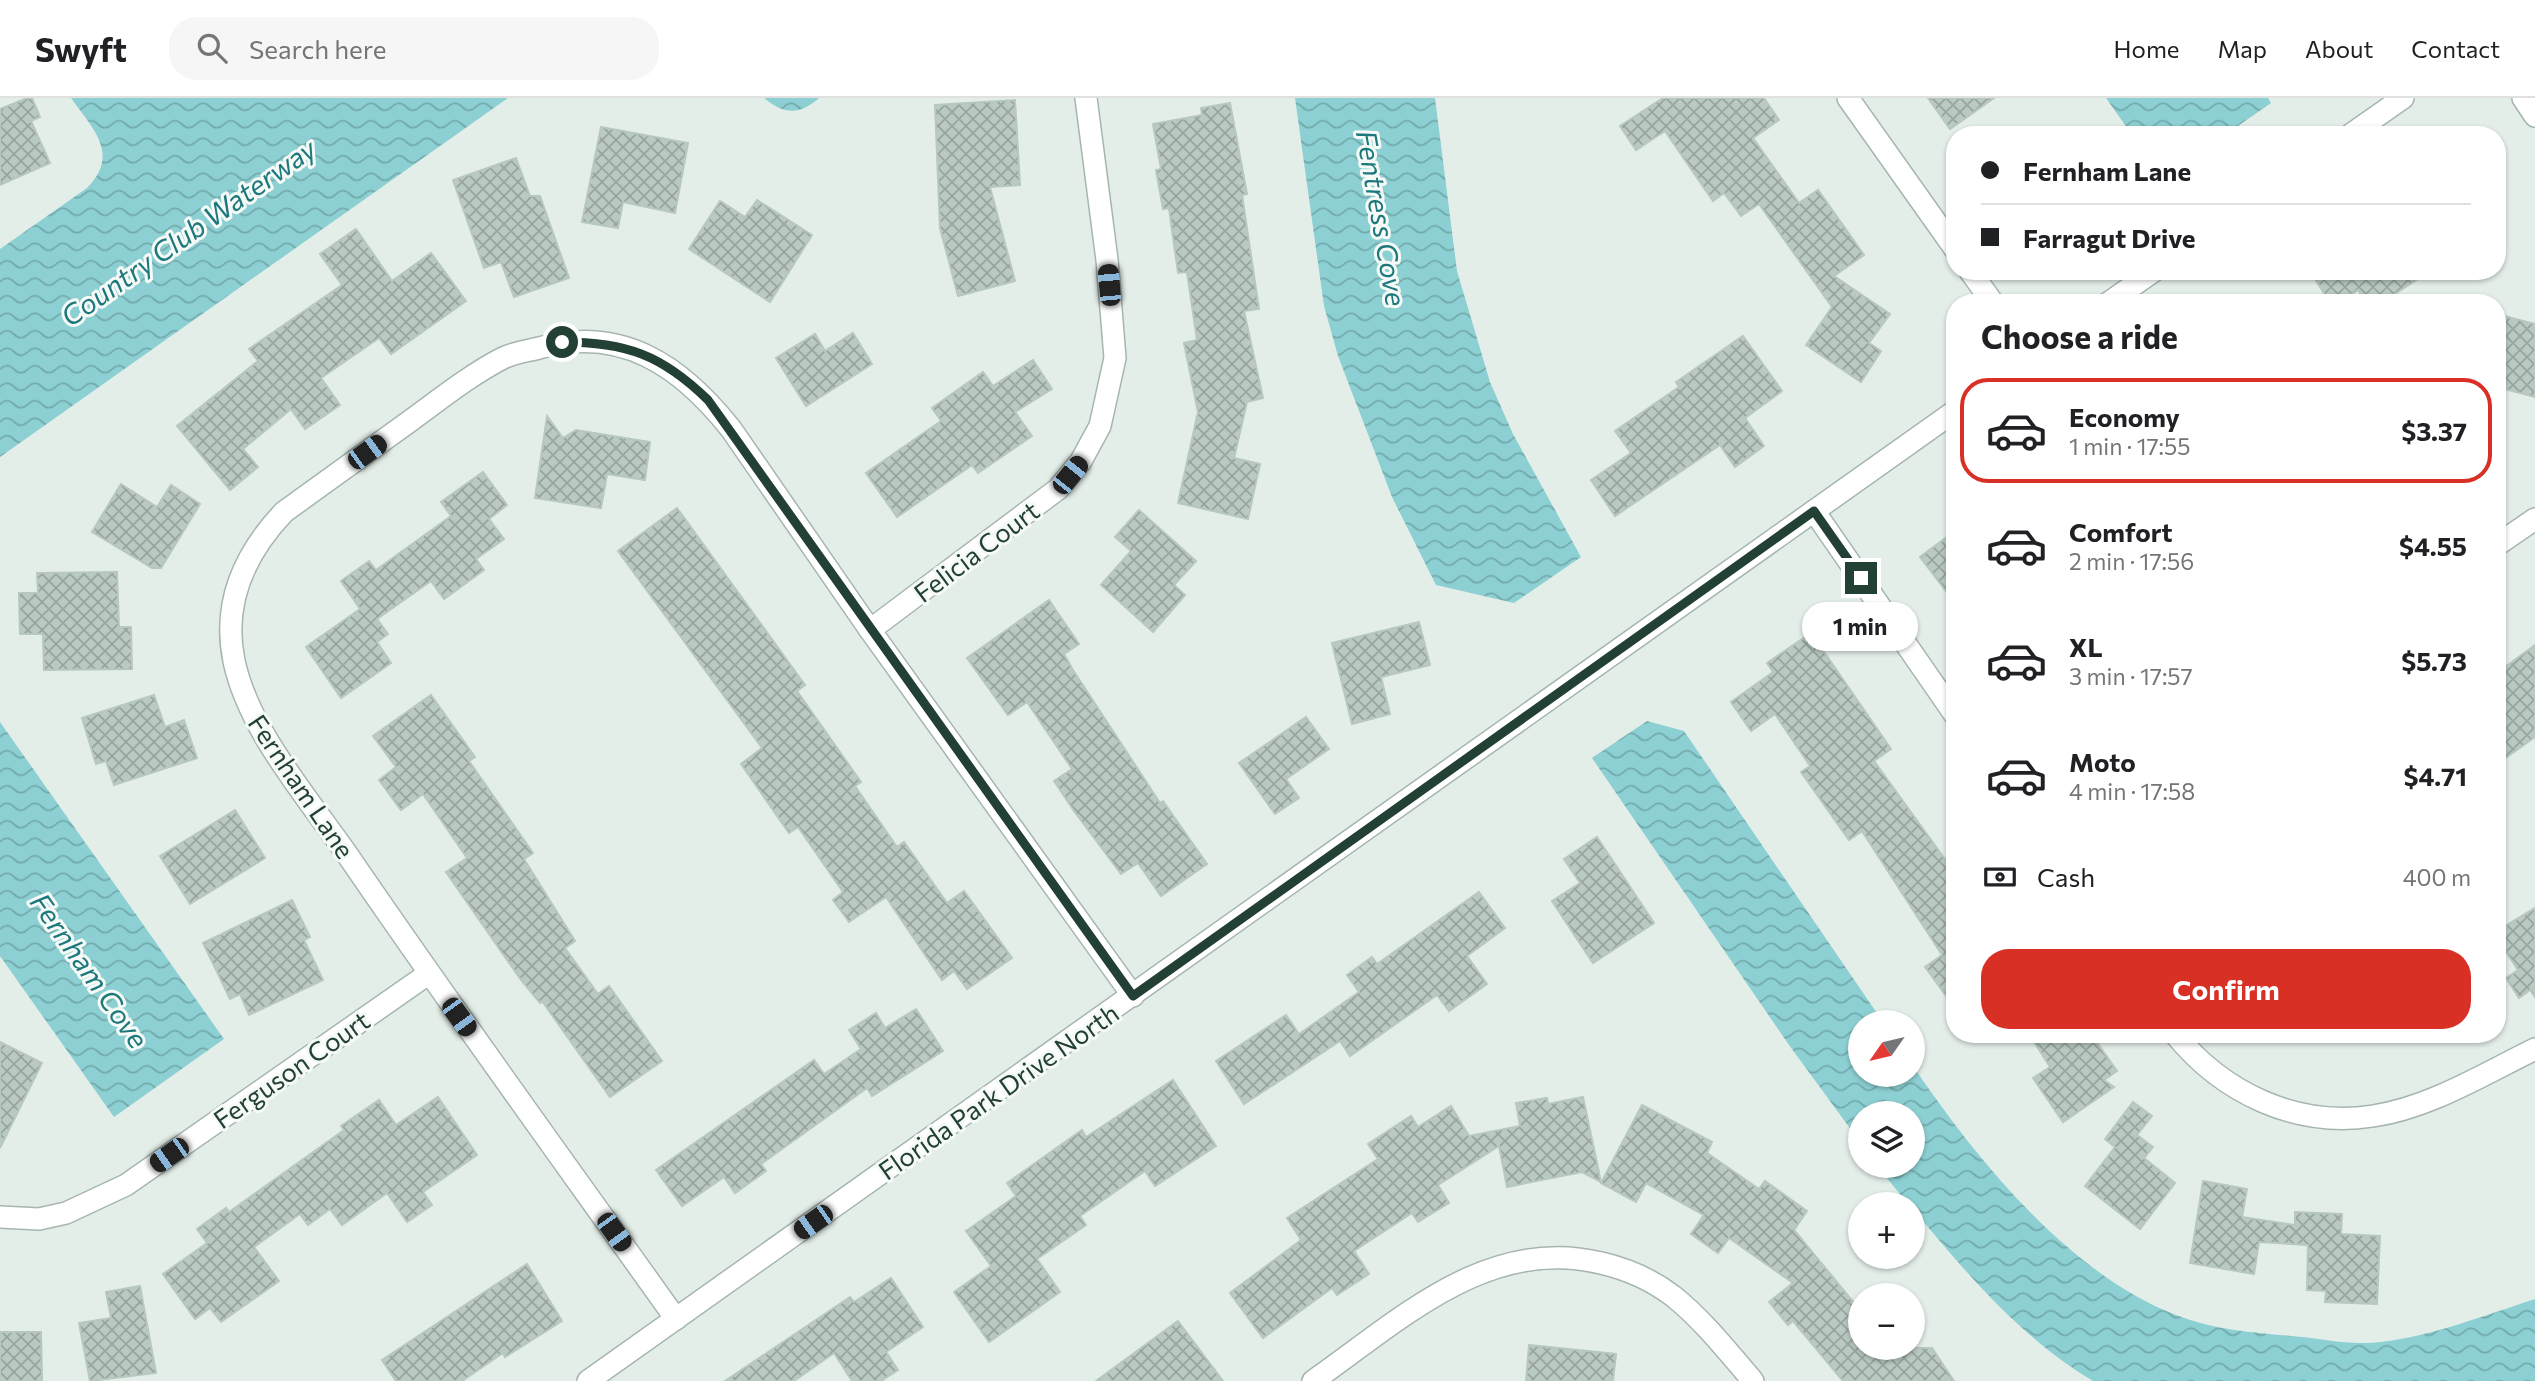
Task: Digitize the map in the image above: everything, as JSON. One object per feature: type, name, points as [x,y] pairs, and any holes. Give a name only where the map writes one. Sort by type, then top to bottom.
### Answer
[{"type":"street","name":"Felicia Court","points":[[870,630],[1058,489],[1081,461],[1100,426],[1115,358],[1086,98]]},
{"type":"street","points":[[1848,98],[1946,236]]},
{"type":"street","points":[[2363,126],[2403,98]]},
{"type":"street","points":[[2523,98],[2535,116]]},
{"type":"street","points":[[2121,294],[2141,280]]},
{"type":"street","name":"Fernham Lane","points":[[676,1318],[428,974],[253,717],[241,684],[230,638],[238,583],[248,557],[284,512],[450,392],[505,357],[562,342],[602,342],[633,349],[658,360],[684,377],[708,400],[1133,996]]},
{"type":"street","name":"Florida Park Drive North","points":[[588,1381],[1946,417]]},
{"type":"street","points":[[1814,511],[1946,702]]},
{"type":"street","points":[[2506,539],[2535,519]]},
{"type":"street","name":"Ferguson Court","points":[[0,1217],[39,1219],[66,1213],[126,1185],[428,974]]},
{"type":"street","points":[[2183,1043],[2202,1063],[2244,1094],[2281,1109],[2323,1117],[2372,1116],[2397,1110],[2430,1099],[2535,1049]]},
{"type":"street","points":[[1313,1381],[1460,1281],[1496,1266],[1532,1259],[1590,1260],[1631,1272],[1653,1283],[1699,1321],[1753,1381]]},
{"type":"water","name":"Country Club Waterway","points":[[71,98],[508,98],[0,457],[0,249],[87,188],[97,176],[102,164],[100,142]]},
{"type":"water","points":[[764,98],[819,98],[805,108],[792,111],[778,108]]},
{"type":"water","name":"Fentress Cove","points":[[1295,98],[1435,98],[1457,271],[1490,382],[1513,434],[1581,557],[1514,603],[1436,585],[1392,497],[1338,356],[1324,306]]},
{"type":"water","points":[[2106,98],[2268,98],[2271,103],[2238,126],[2126,126]]},
{"type":"water","points":[[1647,721],[1684,731],[1875,1010],[1848,1010],[1848,1087],[1925,1087],[1925,1083],[1996,1175],[2028,1210],[2062,1243],[2099,1272],[2137,1296],[2176,1315],[2207,1325],[2353,1343],[2380,1342],[2425,1334],[2535,1299],[2535,1381],[2093,1381],[2067,1364],[2018,1325],[1925,1223],[1925,1192],[1898,1192],[1887,1178],[1925,1178],[1925,1101],[1848,1101],[1848,1126],[1789,1045],[1592,758]]},
{"type":"water","name":"Fernham Cove","points":[[0,722],[224,1039],[114,1117],[0,956]]},
{"type":"building","points":[[32,98],[40,117],[31,121],[50,163],[0,185],[0,109]]},
{"type":"building","points":[[1663,98],[1764,98],[1779,120],[1753,138],[1799,203],[1818,190],[1864,255],[1834,276],[1890,314],[1869,343],[1881,351],[1861,382],[1806,345],[1832,307],[1759,204],[1741,216],[1724,193],[1713,201],[1665,131],[1636,150],[1620,126]]},
{"type":"building","points":[[1928,98],[1994,98],[1954,126],[1948,126]]},
{"type":"building","points":[[1015,100],[1020,185],[990,187],[1015,281],[958,296],[940,228],[935,105]]},
{"type":"building","points":[[1230,103],[1247,194],[1242,195],[1259,309],[1244,311],[1263,398],[1247,402],[1234,458],[1260,464],[1248,519],[1178,503],[1198,412],[1184,343],[1197,340],[1187,272],[1178,273],[1169,208],[1163,209],[1156,170],[1161,169],[1153,124],[1202,115],[1201,108]]},
{"type":"building","points":[[601,127],[688,143],[675,213],[623,202],[618,228],[582,222]]},
{"type":"building","points":[[516,158],[530,196],[540,196],[569,278],[514,297],[501,262],[484,268],[453,180]]},
{"type":"building","points":[[757,200],[812,235],[770,302],[689,249],[720,201],[745,217]]},
{"type":"building","points":[[356,229],[392,281],[431,253],[466,301],[391,354],[379,338],[321,378],[340,405],[305,429],[291,409],[243,449],[258,467],[230,490],[177,426],[258,361],[249,349],[342,285],[320,254]]},
{"type":"building","points":[[2316,280],[2416,280],[2395,294],[2360,294],[2358,290],[2352,294],[2324,294]]},
{"type":"building","points":[[2506,317],[2535,324],[2535,397],[2506,389]]},
{"type":"building","points":[[853,333],[872,364],[806,406],[776,358],[815,334],[825,351]]},
{"type":"building","points":[[1743,336],[1782,391],[1745,418],[1764,446],[1735,467],[1720,445],[1615,516],[1591,480],[1631,453],[1615,431],[1679,387],[1676,382]]},
{"type":"building","points":[[1033,360],[1052,389],[1015,412],[1032,436],[978,473],[972,465],[897,517],[866,473],[941,421],[932,408],[983,372],[993,386]]},
{"type":"building","points":[[547,416],[563,438],[576,430],[650,442],[645,480],[607,474],[601,508],[535,498]]},
{"type":"building","points":[[483,472],[507,505],[489,519],[504,539],[476,559],[484,570],[444,599],[431,581],[377,619],[388,634],[377,642],[391,663],[341,698],[306,647],[360,609],[341,581],[369,561],[376,570],[451,516],[441,502]]},
{"type":"building","points":[[121,484],[157,507],[171,485],[200,504],[161,568],[152,568],[92,532]]},
{"type":"building","points":[[677,508],[805,685],[797,691],[861,782],[855,786],[897,847],[904,842],[947,903],[964,891],[1012,958],[967,989],[954,971],[942,980],[886,897],[849,922],[833,900],[843,892],[798,827],[789,833],[741,764],[762,748],[618,551]]},
{"type":"building","points":[[1139,510],[1196,561],[1174,585],[1185,595],[1153,632],[1101,585],[1131,551],[1115,537]]},
{"type":"building","points":[[1946,538],[1946,591],[1920,557]]},
{"type":"building","points":[[117,572],[119,627],[131,627],[132,669],[44,670],[43,634],[20,634],[19,593],[38,593],[37,573]]},
{"type":"building","points":[[1049,600],[1079,644],[1064,654],[1073,670],[1160,803],[1163,801],[1207,864],[1161,896],[1138,863],[1121,874],[1074,811],[1054,781],[1072,769],[1027,702],[1008,715],[967,658]]},
{"type":"building","points":[[1419,622],[1430,665],[1381,677],[1390,714],[1352,724],[1332,643]]},
{"type":"building","points":[[1811,633],[1891,749],[1874,761],[1946,861],[1946,996],[1925,967],[1942,955],[1862,831],[1849,840],[1801,772],[1810,766],[1775,714],[1751,731],[1731,702],[1773,672],[1767,663]]},
{"type":"building","points":[[2535,645],[2535,737],[2506,758],[2506,666]]},
{"type":"building","points":[[154,695],[165,727],[184,720],[197,758],[114,785],[106,761],[96,764],[82,718]]},
{"type":"building","points":[[431,695],[475,757],[469,761],[533,853],[524,859],[575,941],[565,948],[598,994],[609,986],[662,1061],[610,1097],[542,1001],[540,1003],[521,980],[446,872],[467,858],[423,794],[401,810],[379,780],[396,767],[373,736]]},
{"type":"building","points":[[1306,717],[1329,749],[1286,779],[1299,798],[1275,814],[1239,763]]},
{"type":"building","points":[[235,810],[265,858],[190,904],[160,856]]},
{"type":"building","points":[[1597,837],[1654,923],[1593,963],[1552,901],[1580,883],[1564,859]]},
{"type":"building","points":[[1479,892],[1505,928],[1467,956],[1487,984],[1449,1011],[1437,995],[1350,1056],[1340,1041],[1244,1104],[1216,1061],[1286,1015],[1299,1034],[1359,992],[1347,975],[1372,957],[1377,964]]},
{"type":"building","points":[[292,900],[310,937],[304,940],[323,980],[249,1015],[240,994],[230,999],[203,943]]},
{"type":"building","points":[[2535,908],[2535,997],[2530,990],[2519,998],[2506,978],[2518,970],[2506,952],[2506,926]]},
{"type":"building","points":[[916,1009],[943,1051],[872,1096],[867,1088],[761,1164],[766,1171],[735,1193],[724,1177],[682,1206],[656,1170],[814,1060],[824,1074],[861,1049],[849,1030],[876,1013],[885,1028]]},
{"type":"building","points":[[0,1042],[42,1063],[0,1148]]},
{"type":"building","points":[[2035,1043],[2097,1043],[2117,1071],[2104,1080],[2114,1087],[2063,1122],[2033,1078],[2050,1067]]},
{"type":"building","points":[[1173,1080],[1216,1146],[1155,1186],[1145,1171],[1080,1216],[1086,1225],[1037,1259],[1060,1292],[989,1342],[954,1292],[991,1266],[966,1231],[1016,1196],[1007,1183],[1082,1130],[1086,1137]]},
{"type":"building","points":[[438,1097],[477,1155],[423,1192],[432,1205],[407,1222],[387,1193],[342,1225],[330,1209],[308,1225],[300,1214],[254,1247],[279,1281],[221,1322],[210,1308],[195,1319],[163,1274],[207,1243],[197,1229],[226,1208],[229,1212],[344,1130],[341,1126],[379,1100],[396,1125]]},
{"type":"building","points":[[1583,1097],[1601,1182],[1582,1172],[1507,1187],[1499,1146],[1438,1185],[1449,1203],[1418,1222],[1412,1213],[1354,1251],[1369,1274],[1337,1295],[1332,1288],[1263,1338],[1230,1293],[1301,1240],[1287,1218],[1378,1159],[1368,1144],[1411,1116],[1418,1127],[1451,1106],[1469,1136],[1520,1126],[1516,1103],[1547,1098],[1548,1104]]},
{"type":"building","points":[[2133,1102],[2152,1116],[2137,1135],[2153,1147],[2144,1158],[2175,1183],[2140,1229],[2085,1186],[2115,1147],[2105,1139]]},
{"type":"building","points":[[1642,1105],[1712,1142],[1707,1153],[1759,1189],[1765,1181],[1807,1211],[1794,1230],[1848,1295],[1848,1360],[1925,1360],[1925,1348],[1932,1348],[1954,1381],[1843,1381],[1793,1321],[1788,1325],[1769,1302],[1793,1283],[1729,1238],[1718,1253],[1691,1234],[1704,1215],[1646,1183],[1636,1202],[1601,1183]]},
{"type":"building","points":[[2203,1181],[2247,1189],[2242,1217],[2295,1225],[2295,1212],[2342,1214],[2341,1234],[2380,1236],[2377,1304],[2325,1302],[2326,1291],[2307,1290],[2308,1245],[2259,1242],[2254,1274],[2190,1263]]},
{"type":"building","points":[[527,1264],[562,1321],[505,1357],[503,1353],[462,1381],[396,1381],[382,1360]]},
{"type":"building","points":[[891,1278],[923,1327],[886,1352],[898,1370],[881,1381],[852,1381],[834,1353],[794,1381],[725,1381],[850,1297],[854,1302]]},
{"type":"building","points":[[140,1286],[156,1373],[90,1381],[79,1323],[111,1318],[106,1292]]},
{"type":"building","points":[[1178,1321],[1223,1381],[1096,1381]]},
{"type":"building","points":[[0,1332],[41,1332],[42,1381],[0,1381]]},
{"type":"building","points":[[1529,1345],[1616,1354],[1613,1381],[1526,1381]]},
{"type":"route","points":[[562,342],[602,342],[633,349],[658,360],[684,377],[708,400],[1133,996],[1814,511],[1861,578]]}]
